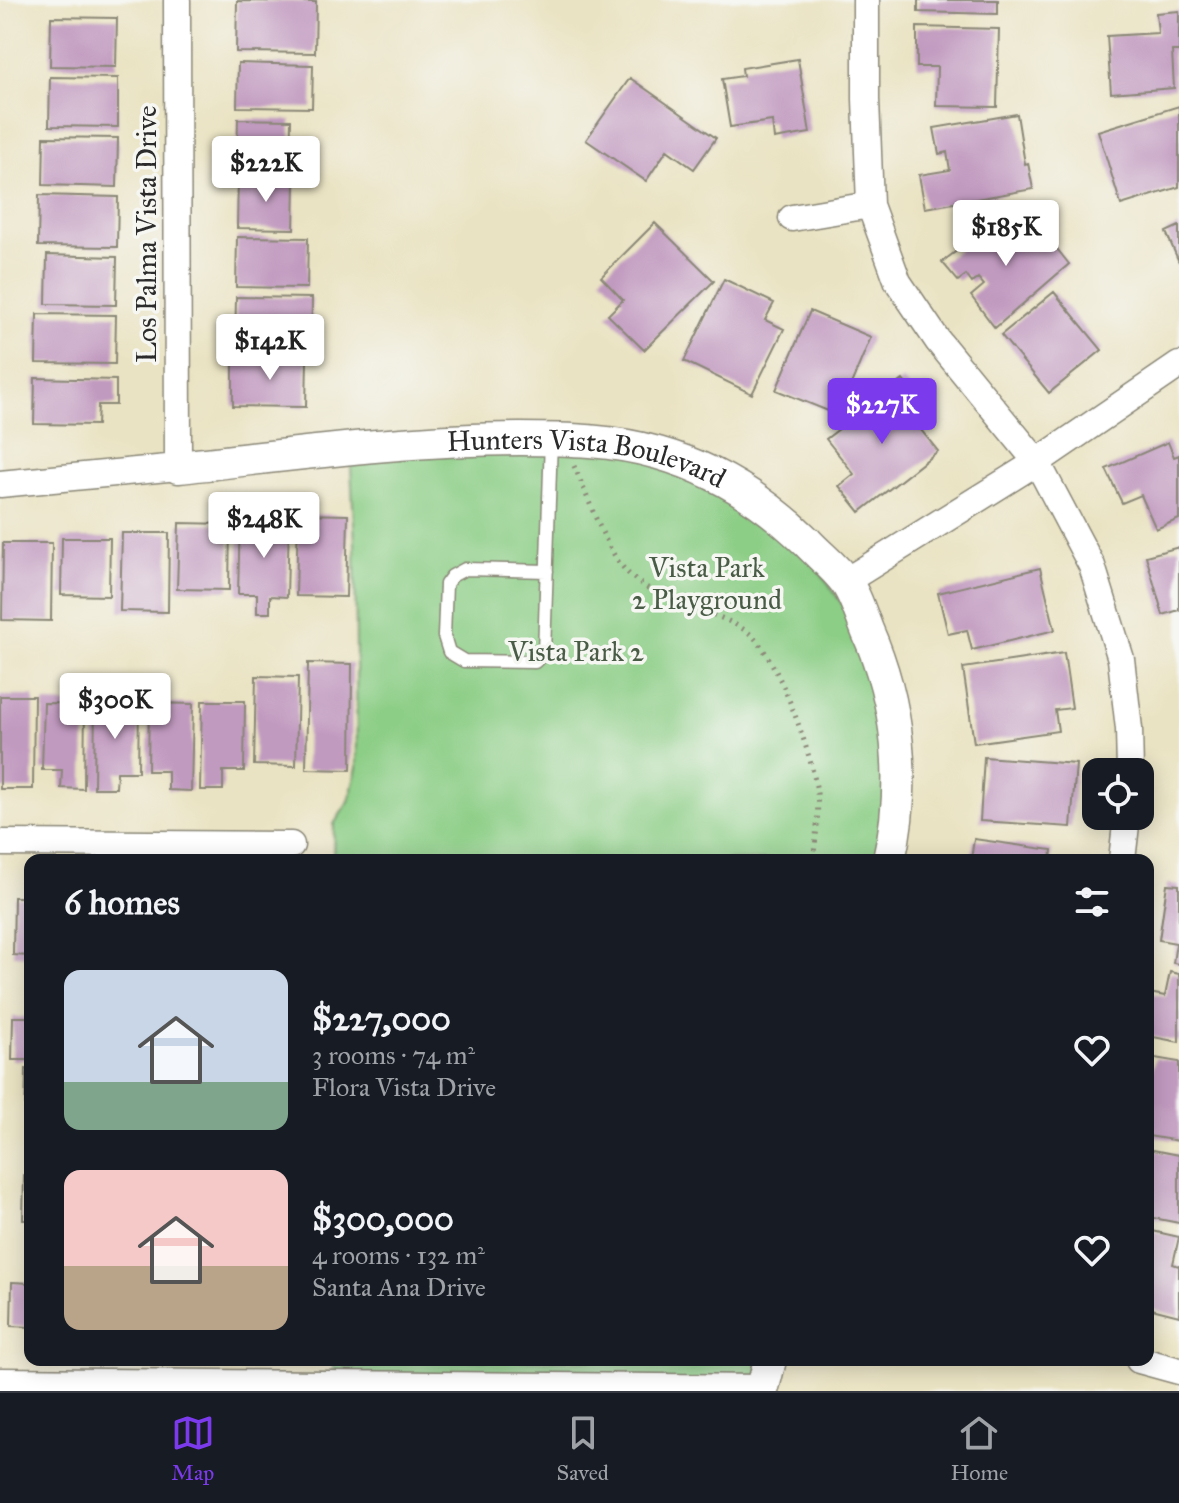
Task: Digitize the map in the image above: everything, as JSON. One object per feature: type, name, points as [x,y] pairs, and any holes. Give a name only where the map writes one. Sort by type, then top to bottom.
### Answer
[{"type":"street","name":"Los Palma Vista Drive","points":[[177,0],[178,467]]},
{"type":"street","points":[[866,0],[870,205],[898,282],[938,341],[1037,462],[1092,566],[1121,659],[1130,758]]},
{"type":"street","points":[[792,218],[870,205]]},
{"type":"street","points":[[846,581],[1037,462],[1179,365]]},
{"type":"street","name":"Hunters Vista Boulevard","points":[[0,484],[423,442],[557,440],[639,448],[679,460],[717,476],[754,498],[788,525],[846,581],[880,659],[897,730],[900,779],[890,854]]},
{"type":"street","points":[[1123,854],[1125,830]]},
{"type":"street","points":[[0,843],[172,852],[291,845]]},
{"type":"street","points":[[1154,1364],[1179,1371]]},
{"type":"street","points":[[0,1381],[168,1378],[765,1380]]},
{"type":"lane","points":[[547,571],[465,569],[452,576],[446,584],[444,636],[449,652],[464,661],[535,662],[544,653],[557,440]]},
{"type":"path","points":[[557,440],[626,571],[643,586],[751,634],[767,653],[796,719],[811,763],[817,794],[814,854]]},
{"type":"green space","name":"Vista Park 2","points":[[618,445],[788,525],[880,659],[889,854],[333,854],[334,824],[349,801],[357,768],[355,544],[350,449]]},
{"type":"green space","points":[[334,1366],[768,1366],[762,1391],[334,1391]]},
{"type":"building","points":[[918,0],[998,0],[998,14],[918,12]]},
{"type":"building","points":[[237,1],[316,2],[315,53],[236,52]]},
{"type":"building","points":[[1179,11],[1179,51],[1172,51],[1174,88],[1111,93],[1107,36],[1158,33],[1156,13]]},
{"type":"building","points":[[51,17],[117,18],[116,67],[50,66]]},
{"type":"building","points":[[917,27],[999,29],[997,107],[936,106],[937,67],[917,67]]},
{"type":"building","points":[[798,59],[810,133],[774,139],[772,121],[730,127],[722,79],[743,76],[742,68]]},
{"type":"building","points":[[238,63],[313,65],[312,108],[237,107]]},
{"type":"building","points":[[50,77],[118,78],[118,127],[49,126]]},
{"type":"building","points":[[630,78],[716,138],[694,169],[667,150],[646,181],[586,140]]},
{"type":"building","points":[[1179,106],[1179,187],[1121,205],[1098,131]]},
{"type":"building","points":[[1017,114],[1025,164],[1028,163],[1033,189],[925,208],[919,175],[950,170],[947,152],[939,154],[934,128]]},
{"type":"building","points":[[238,119],[291,120],[290,170],[237,169]]},
{"type":"building","points":[[44,137],[118,138],[117,187],[43,185]]},
{"type":"building","points":[[238,178],[295,179],[294,229],[237,228]]},
{"type":"building","points":[[39,195],[118,197],[117,247],[38,246]]},
{"type":"building","points":[[999,219],[1019,242],[1038,225],[1069,264],[995,328],[971,296],[984,285],[978,278],[972,283],[966,275],[958,281],[942,262]]},
{"type":"building","points":[[655,223],[714,281],[644,350],[608,315],[623,300],[601,277]]},
{"type":"building","points":[[1179,226],[1179,262],[1166,232]]},
{"type":"building","points":[[237,237],[308,238],[307,288],[236,287]]},
{"type":"building","points":[[47,255],[117,257],[116,305],[46,304]]},
{"type":"building","points":[[724,279],[774,303],[765,320],[784,329],[752,394],[684,361]]},
{"type":"building","points":[[1054,292],[1102,350],[1049,393],[1001,335]]},
{"type":"building","points":[[236,297],[312,298],[311,348],[235,346]]},
{"type":"building","points":[[810,311],[871,337],[838,415],[776,390]]},
{"type":"building","points":[[37,314],[116,315],[115,364],[36,363]]},
{"type":"building","points":[[233,357],[307,358],[306,407],[233,406]]},
{"type":"building","points":[[35,378],[116,380],[116,405],[98,405],[97,425],[34,424]]},
{"type":"building","points":[[903,380],[926,409],[912,419],[938,451],[860,512],[839,486],[854,474],[826,439]]},
{"type":"building","points":[[1168,442],[1174,457],[1179,455],[1179,519],[1156,529],[1141,495],[1122,503],[1106,469]]},
{"type":"building","points":[[298,514],[348,515],[346,597],[296,596]]},
{"type":"building","points":[[240,519],[289,520],[287,597],[270,596],[270,613],[257,613],[257,594],[238,594]]},
{"type":"building","points":[[179,523],[230,524],[229,590],[177,589]]},
{"type":"building","points":[[122,533],[169,533],[168,612],[120,611]]},
{"type":"building","points":[[62,538],[110,538],[109,596],[61,595]]},
{"type":"building","points":[[3,543],[52,543],[51,621],[2,620]]},
{"type":"building","points":[[1179,547],[1179,610],[1163,615],[1146,556]]},
{"type":"building","points":[[1040,568],[1055,630],[972,650],[967,630],[948,634],[938,593]]},
{"type":"building","points":[[1064,653],[1072,708],[1055,710],[1058,731],[974,743],[963,668]]},
{"type":"building","points":[[308,663],[352,664],[351,770],[306,769]]},
{"type":"building","points":[[256,676],[298,677],[296,766],[254,765]]},
{"type":"building","points":[[0,696],[34,696],[33,789],[0,789]]},
{"type":"building","points":[[95,701],[139,702],[138,772],[117,772],[116,788],[94,788]]},
{"type":"building","points":[[202,701],[245,701],[244,771],[223,771],[223,790],[200,790]]},
{"type":"building","points":[[44,703],[85,704],[84,789],[61,788],[62,770],[42,770]]},
{"type":"building","points":[[149,703],[193,704],[191,791],[168,790],[168,771],[148,771]]},
{"type":"building","points":[[984,757],[1076,764],[1071,827],[980,821]]},
{"type":"building","points":[[974,839],[1052,850],[1052,854],[972,854]]},
{"type":"building","points":[[1167,884],[1179,885],[1179,964],[1173,963],[1176,943],[1159,940]]},
{"type":"building","points":[[14,897],[24,897],[24,956],[13,955]]},
{"type":"building","points":[[1170,972],[1179,974],[1179,1042],[1154,1037],[1154,994],[1165,996]]},
{"type":"building","points":[[13,1017],[24,1017],[24,1060],[12,1060]]},
{"type":"building","points":[[1155,1058],[1179,1062],[1179,1141],[1154,1137]]},
{"type":"building","points":[[1154,1150],[1179,1155],[1179,1223],[1154,1218]]},
{"type":"building","points":[[1154,1231],[1179,1237],[1173,1264],[1179,1266],[1179,1316],[1154,1310]]},
{"type":"building","points":[[12,1282],[24,1283],[24,1327],[11,1326]]},
{"type":"park label","name":"Vista Park 2 Playground","points":[[707,583]]}]
